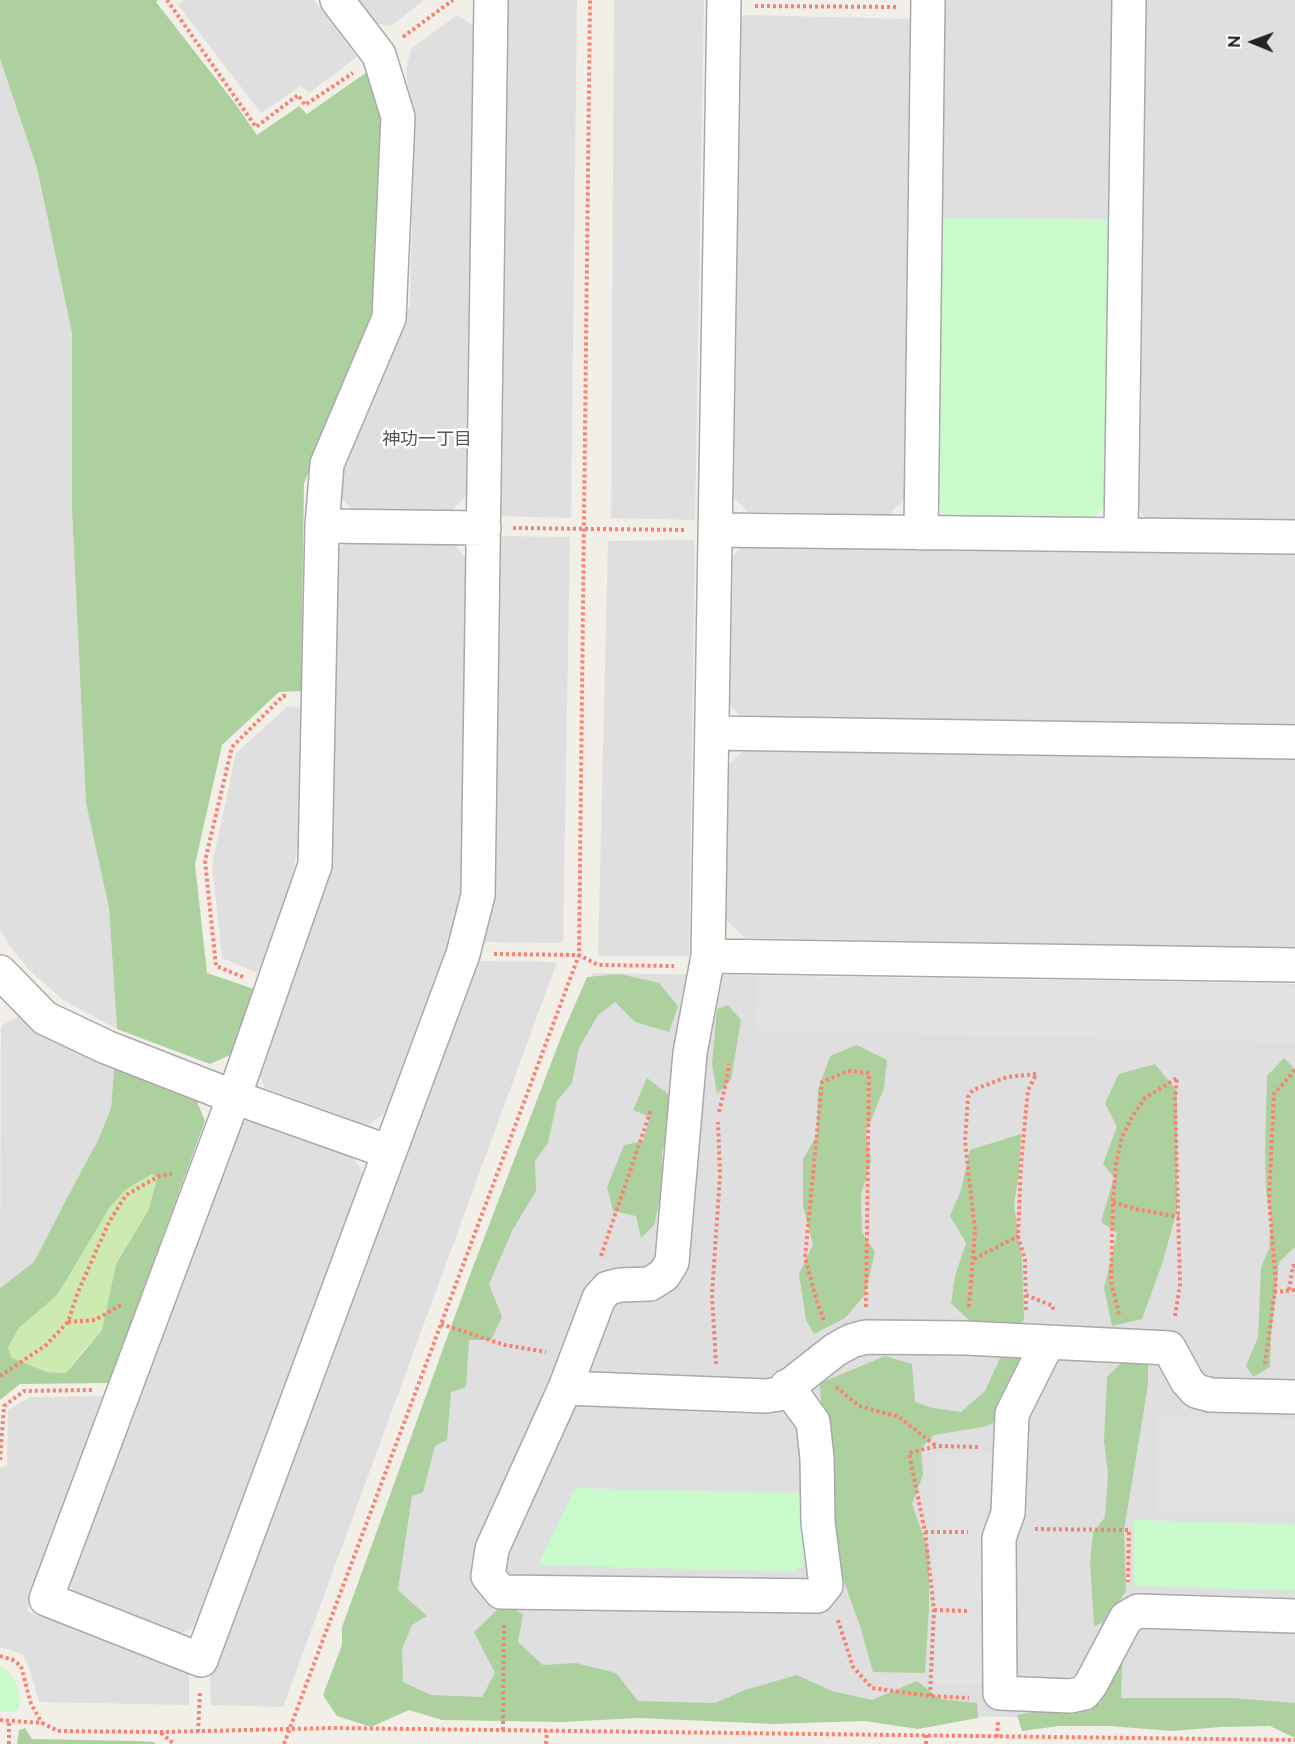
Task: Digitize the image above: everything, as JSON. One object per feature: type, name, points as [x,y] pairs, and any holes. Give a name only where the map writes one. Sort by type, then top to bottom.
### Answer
[{"type":"street","points":[[337,0],[379,55],[398,117],[389,318],[327,464],[322,526],[315,865],[234,1097],[46,1599],[201,1660],[463,954],[478,895],[490,0]]},
{"type":"street","points":[[1121,535],[1129,0]]},
{"type":"street","points":[[724,3],[708,956],[690,1053],[672,1262],[664,1275],[650,1284],[620,1285],[608,1288],[599,1298],[565,1388],[492,1549],[488,1576],[501,1592],[817,1596],[826,1585],[818,1522],[817,1458],[813,1422],[787,1386]]},
{"type":"street","points":[[921,533],[928,4]]},
{"type":"street","points":[[322,526],[484,528]]},
{"type":"street","points":[[716,530],[1295,537]]},
{"type":"street","points":[[713,732],[1295,742]]},
{"type":"street","points":[[708,956],[1295,965]]},
{"type":"street","points":[[0,972],[45,1018],[106,1047],[234,1097],[389,1152]]},
{"type":"street","points":[[565,1388],[766,1396],[779,1394],[851,1341],[866,1337],[966,1338],[1169,1348],[1187,1381],[1196,1391],[1211,1395],[1295,1396]]},
{"type":"street","points":[[1041,1342],[1012,1414],[1008,1513],[999,1538],[1000,1693],[1070,1695],[1084,1693],[1126,1618],[1138,1611],[1295,1616]]},
{"type":"path","points":[[166,0],[256,127],[298,95],[305,105],[379,55],[453,0]]},
{"type":"path","points":[[284,1744],[579,955],[590,0]]},
{"type":"path","points":[[724,3],[928,4]]},
{"type":"path","points":[[484,528],[716,530]]},
{"type":"path","points":[[272,988],[216,966],[205,861],[232,747],[283,696],[318,696]]},
{"type":"path","points":[[463,954],[579,955],[598,965],[688,966],[708,956]]},
{"type":"path","points":[[717,1394],[712,1295],[720,1175],[718,1116],[729,1064]]},
{"type":"path","points":[[1264,1371],[1276,1283],[1269,1200],[1274,1094],[1295,1070]]},
{"type":"path","points":[[866,1337],[869,1073],[848,1071],[822,1082],[805,1257],[817,1302],[826,1324],[821,1332],[826,1358],[834,1386],[859,1406],[899,1418],[937,1446]]},
{"type":"path","points":[[966,1338],[975,1231],[965,1141],[968,1096],[973,1090],[1006,1077],[1036,1074],[1028,1090],[1021,1164],[1018,1236],[1026,1260],[1025,1329],[1041,1342]]},
{"type":"path","points":[[1135,1347],[1118,1311],[1111,1281],[1113,1202],[1120,1146],[1132,1117],[1145,1098],[1177,1078],[1180,1285],[1169,1348]]},
{"type":"path","points":[[608,1288],[600,1260],[652,1107]]},
{"type":"path","points":[[0,1376],[45,1346],[68,1322],[78,1292],[109,1222],[126,1196],[159,1176],[178,1173],[212,1153]]},
{"type":"path","points":[[1113,1202],[1135,1209],[1179,1217]]},
{"type":"path","points":[[974,1259],[1018,1236]]},
{"type":"path","points":[[1289,1290],[1293,1266],[1295,1266]]},
{"type":"path","points":[[1274,1293],[1295,1290]]},
{"type":"path","points":[[68,1322],[94,1320],[125,1302],[153,1309]]},
{"type":"path","points":[[441,1324],[505,1345],[577,1357]]},
{"type":"path","points":[[0,1460],[4,1406],[24,1390],[123,1391]]},
{"type":"path","points":[[930,1696],[934,1610],[926,1532],[909,1453],[937,1446],[1011,1447]]},
{"type":"path","points":[[926,1532],[1002,1533],[1019,1528],[1129,1530],[1128,1607],[1131,1615]]},
{"type":"path","points":[[501,1592],[504,1613],[503,1730]]},
{"type":"path","points":[[817,1596],[834,1608],[853,1667],[872,1688],[930,1696],[979,1698],[1000,1693]]},
{"type":"path","points":[[0,1656],[14,1660],[21,1666],[31,1704],[42,1723]]},
{"type":"path","points":[[198,1732],[201,1660]]},
{"type":"path","points":[[0,1720],[42,1723],[58,1731],[198,1732],[334,1728],[1295,1740]]},
{"type":"path","points":[[9,1721],[9,1744]]},
{"type":"path","points":[[546,1731],[546,1744]]},
{"type":"path","points":[[161,1732],[174,1744]]},
{"type":"path","points":[[926,1735],[926,1744]]},
{"type":"path","points":[[1032,1737],[1032,1744]]},
{"type":"shaded area","points":[[184,0],[314,0],[357,57],[309,93],[301,86],[261,113],[178,5]]},
{"type":"shaded area","points":[[354,0],[424,0],[391,26],[372,23]]},
{"type":"shaded area","points":[[506,0],[577,0],[571,518],[498,516]]},
{"type":"shaded area","points":[[614,0],[704,0],[695,520],[611,518]]},
{"type":"shaded area","points":[[940,0],[1113,0],[1108,219],[1107,502],[1094,518],[936,218]]},
{"type":"shaded area","points":[[1142,0],[1295,0],[1295,521],[1146,519],[1134,503]]},
{"type":"shaded area","points":[[457,15],[474,26],[468,494],[451,511],[352,509],[335,492],[410,304],[414,126],[406,71],[411,49]]},
{"type":"shaded area","points":[[745,15],[910,19],[904,500],[889,514],[748,512],[734,498],[741,18]]},
{"type":"shaded area","points":[[0,59],[37,168],[72,333],[72,509],[86,803],[109,908],[117,1029],[63,1000],[30,971],[9,945],[0,929]]},
{"type":"shaded area","points":[[496,536],[570,537],[563,943],[480,942]]},
{"type":"shaded area","points":[[349,540],[451,542],[467,559],[461,895],[452,934],[385,1113],[368,1125],[265,1088],[256,1067],[326,870],[334,554]]},
{"type":"shaded area","points":[[695,540],[689,956],[598,956],[608,541]]},
{"type":"shaded area","points":[[747,542],[1295,551],[1295,730],[747,722],[730,706],[733,555]]},
{"type":"shaded area","points":[[288,706],[301,708],[299,840],[289,895],[258,973],[222,958],[212,865],[236,753]]},
{"type":"shaded area","points":[[743,751],[1295,759],[1295,948],[745,938],[726,920],[729,764]]},
{"type":"shaded area","points":[[475,961],[557,962],[283,1707],[211,1705],[210,1678]]},
{"type":"shaded area","points":[[593,973],[1295,984],[1295,1721],[378,1708],[342,1649]]},
{"type":"shaded area","points":[[758,976],[1295,986],[1295,1043],[756,1030]]},
{"type":"shaded area","points":[[22,1014],[70,1048],[114,1069],[111,1108],[99,1138],[34,1262],[0,1288],[1,1026]]},
{"type":"shaded area","points":[[255,1117],[352,1154],[363,1174],[196,1626],[176,1636],[78,1600],[68,1581],[235,1127]]},
{"type":"shaded area","points":[[104,1396],[27,1611],[189,1672],[189,1705],[39,1702],[23,1654],[0,1647],[0,1467],[7,1466],[8,1410],[30,1397]]},
{"type":"shaded area","points":[[1157,1417],[1295,1418],[1295,1512],[1157,1511]]},
{"type":"shaded area","points":[[936,1454],[995,1454],[993,1685],[935,1685]]},
{"type":"green space","points":[[0,0],[158,0],[156,2],[257,135],[299,106],[307,114],[367,72],[382,115],[382,295],[304,483],[301,691],[279,692],[222,745],[195,864],[207,973],[254,989],[230,1055],[210,1064],[117,1029],[109,908],[86,803],[72,509],[72,333],[37,168],[0,59]]},
{"type":"green space","points":[[936,218],[1108,219],[1107,502],[1094,518],[944,517],[932,502]]},
{"type":"green space","points":[[620,974],[659,983],[678,1006],[669,1032],[635,1022],[615,1002],[598,1015],[579,1048],[572,1083],[557,1101],[548,1143],[535,1161],[536,1191],[513,1229],[489,1284],[502,1317],[491,1340],[469,1340],[466,1387],[451,1392],[447,1440],[435,1446],[423,1492],[412,1496],[398,1590],[427,1616],[412,1625],[402,1649],[403,1682],[431,1695],[482,1697],[495,1673],[474,1632],[503,1604],[523,1614],[518,1642],[543,1665],[576,1663],[616,1673],[638,1701],[715,1703],[745,1690],[797,1675],[832,1691],[872,1700],[917,1681],[940,1699],[977,1703],[978,1718],[918,1729],[864,1721],[774,1724],[639,1718],[562,1722],[442,1720],[409,1710],[371,1727],[337,1716],[323,1695],[342,1645],[342,1627],[468,1280],[563,1032],[587,977]]},
{"type":"green space","points":[[728,1005],[741,1020],[731,1080],[717,1094],[712,1064],[717,1009]]},
{"type":"green space","points":[[857,1045],[887,1060],[884,1088],[866,1133],[871,1161],[861,1195],[862,1232],[875,1252],[865,1295],[845,1318],[814,1334],[806,1320],[799,1274],[813,1245],[803,1206],[803,1159],[817,1135],[818,1090],[830,1056]]},
{"type":"green space","points":[[1284,1058],[1295,1069],[1295,1247],[1279,1262],[1270,1367],[1253,1377],[1246,1366],[1258,1337],[1261,1267],[1269,1249],[1271,1219],[1266,1192],[1267,1076]]},
{"type":"green space","points":[[1155,1064],[1177,1091],[1177,1210],[1163,1261],[1142,1319],[1112,1326],[1104,1288],[1117,1233],[1101,1222],[1114,1177],[1103,1164],[1117,1127],[1105,1103],[1119,1074]]},
{"type":"green space","points":[[114,1069],[196,1099],[205,1121],[109,1383],[20,1384],[0,1400],[0,1288],[34,1262],[99,1138],[111,1108]],"holes":[[[152,1174],[157,1178],[149,1209],[116,1264],[102,1330],[66,1373],[47,1372],[12,1358],[8,1348],[18,1329],[58,1294],[110,1207],[125,1190]]]},
{"type":"green space","points":[[647,1078],[668,1094],[670,1123],[662,1152],[662,1191],[654,1225],[641,1238],[636,1216],[613,1211],[607,1187],[624,1145],[643,1141],[650,1117],[633,1110]]},
{"type":"green space","points":[[1021,1134],[1019,1175],[1014,1204],[1022,1260],[1024,1320],[1013,1330],[975,1326],[951,1303],[955,1276],[966,1243],[950,1216],[961,1190],[970,1150]]},
{"type":"green space","points":[[152,1174],[157,1178],[149,1209],[116,1264],[102,1330],[66,1373],[47,1372],[12,1358],[8,1348],[18,1329],[58,1294],[110,1207],[124,1190]]},
{"type":"green space","points":[[885,1356],[912,1364],[915,1402],[933,1408],[961,1412],[985,1391],[1001,1356],[1019,1358],[1012,1415],[983,1427],[934,1435],[921,1448],[923,1475],[912,1504],[929,1552],[929,1607],[925,1673],[873,1672],[826,1520],[820,1383]]},
{"type":"green space","points":[[1127,1357],[1148,1359],[1148,1385],[1124,1530],[1126,1591],[1107,1621],[1094,1626],[1090,1561],[1093,1532],[1105,1517],[1108,1474],[1104,1441],[1107,1377]]},
{"type":"green space","points":[[575,1488],[799,1493],[805,1563],[793,1572],[538,1565]]},
{"type":"green space","points":[[1134,1520],[1295,1524],[1295,1591],[1134,1586]]},
{"type":"green space","points":[[1123,1641],[1121,1698],[1232,1698],[1295,1703],[1295,1738],[1270,1726],[1173,1731],[1108,1726],[1059,1726],[1022,1731],[1017,1715],[1059,1707],[1101,1703],[1103,1665]]},
{"type":"green space","points":[[0,1667],[7,1669],[16,1683],[21,1704],[16,1712],[0,1712]]},
{"type":"green space","points":[[25,1728],[32,1739],[137,1741],[156,1744],[17,1744],[19,1730]]},
{"type":"district","name":"神功一丁目","points":[[427,440]]}]
